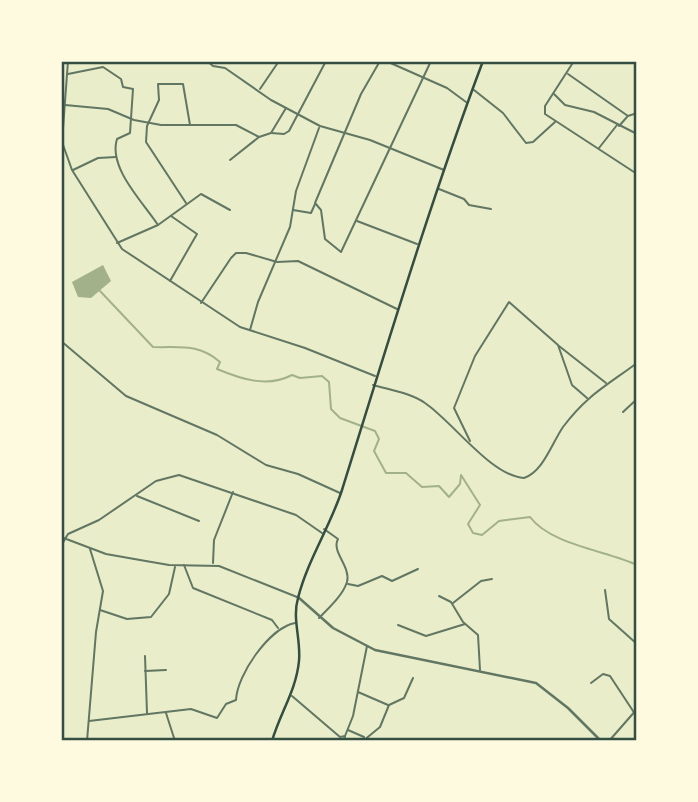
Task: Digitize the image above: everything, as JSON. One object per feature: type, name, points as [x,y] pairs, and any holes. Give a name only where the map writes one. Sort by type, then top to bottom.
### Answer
[{"type":"main road","points":[[272,741],[292,696],[299,660],[296,623],[298,597],[323,531],[341,493],[418,244],[483,61]]},
{"type":"street","points":[[68,61],[62,142],[72,170],[116,243],[200,303],[250,331],[305,348],[376,376]]},
{"type":"street","points":[[207,61],[213,66],[225,68],[286,108],[320,126],[444,170]]},
{"type":"street","points":[[259,91],[279,61]]},
{"type":"street","points":[[230,160],[259,137],[271,133],[287,133],[326,61]]},
{"type":"street","points":[[292,210],[311,213],[361,94],[380,61]]},
{"type":"street","points":[[386,61],[447,88],[467,103]]},
{"type":"street","points":[[315,203],[321,210],[325,239],[341,251],[431,61]]},
{"type":"street","points":[[574,61],[544,111],[555,122],[637,174]]},
{"type":"street","points":[[66,74],[100,66],[108,68],[121,79],[123,88],[133,89],[130,133],[117,139],[114,148],[121,171],[158,225]]},
{"type":"street","points":[[567,73],[628,116]]},
{"type":"street","points":[[186,203],[148,148],[148,126],[159,100],[158,84],[183,84],[190,125]]},
{"type":"street","points":[[473,89],[503,113],[526,143],[533,142],[555,122]]},
{"type":"street","points":[[553,93],[565,105],[594,112],[637,134]]},
{"type":"street","points":[[64,105],[108,109],[151,123],[236,125],[259,137]]},
{"type":"street","points":[[271,133],[286,108]]},
{"type":"street","points":[[598,149],[618,125],[628,116],[637,113]]},
{"type":"street","points":[[250,331],[258,302],[277,262],[291,223],[292,210],[320,126]]},
{"type":"street","points":[[72,170],[98,158],[117,156]]},
{"type":"street","points":[[438,188],[464,199],[469,205],[491,208]]},
{"type":"street","points":[[116,243],[158,225],[201,194],[230,210]]},
{"type":"street","points":[[169,282],[197,234],[170,215]]},
{"type":"street","points":[[356,220],[418,244]]},
{"type":"street","points":[[200,303],[236,253],[259,255],[277,262],[298,261],[397,309]]},
{"type":"street","points":[[471,442],[454,405],[475,356],[509,302],[606,383]]},
{"type":"street","points":[[61,341],[126,396],[217,435],[266,466],[298,474],[341,493]]},
{"type":"street","points":[[558,345],[572,385],[587,398]]},
{"type":"street","points":[[373,385],[427,404],[489,461],[507,473],[527,478],[539,468],[556,438],[587,398],[637,363]]},
{"type":"street","points":[[623,412],[637,399]]},
{"type":"street","points":[[63,537],[99,520],[156,481],[179,475],[233,491],[296,515],[338,539],[336,544],[347,572],[347,584],[319,618]]},
{"type":"street","points":[[213,564],[214,540],[233,491]]},
{"type":"street","points":[[136,496],[199,521]]},
{"type":"street","points":[[61,546],[63,537]]},
{"type":"street","points":[[63,537],[90,549],[175,565],[213,564],[298,597],[319,618],[367,646],[407,658],[536,683],[568,708],[601,741]]},
{"type":"street","points":[[87,741],[103,587],[90,549]]},
{"type":"street","points":[[99,609],[127,620],[151,617],[170,591],[175,565]]},
{"type":"street","points":[[184,565],[193,588],[272,620],[278,629]]},
{"type":"street","points":[[347,584],[358,586],[382,576],[392,581],[418,569]]},
{"type":"street","points":[[453,604],[481,582],[492,579]]},
{"type":"street","points":[[605,590],[609,602],[609,619],[637,644]]},
{"type":"street","points":[[439,596],[453,604],[465,624],[479,638],[481,671]]},
{"type":"street","points":[[89,721],[191,709],[219,717],[224,706],[236,700],[237,684],[278,629],[296,623]]},
{"type":"street","points":[[398,625],[426,636],[465,624]]},
{"type":"street","points":[[343,741],[358,692],[367,646]]},
{"type":"street","points":[[145,656],[147,714]]},
{"type":"street","points":[[144,671],[166,670]]},
{"type":"street","points":[[591,683],[603,674],[610,676],[637,717]]},
{"type":"street","points":[[376,739],[389,705],[404,698],[413,678]]},
{"type":"street","points":[[358,692],[389,705]]},
{"type":"street","points":[[292,696],[343,741]]},
{"type":"street","points":[[609,741],[637,709]]},
{"type":"street","points":[[166,712],[175,741]]},
{"type":"street","points":[[348,730],[364,739],[376,734]]},
{"type":"street","points":[[340,737],[345,736]]},
{"type":"shaded area","points":[[103,265],[111,281],[91,298],[78,297],[72,282]]},
{"type":"waterway","points":[[100,291],[153,347],[196,349],[220,362],[217,369],[254,381],[273,381],[292,375],[300,378],[322,376],[329,382],[331,409],[340,418],[375,431],[379,439],[374,451],[386,473],[406,473],[422,487],[439,486],[449,497],[460,484],[461,475],[480,505],[468,524],[473,533],[482,535],[499,521],[530,517],[539,527],[565,541],[637,565]]}]
